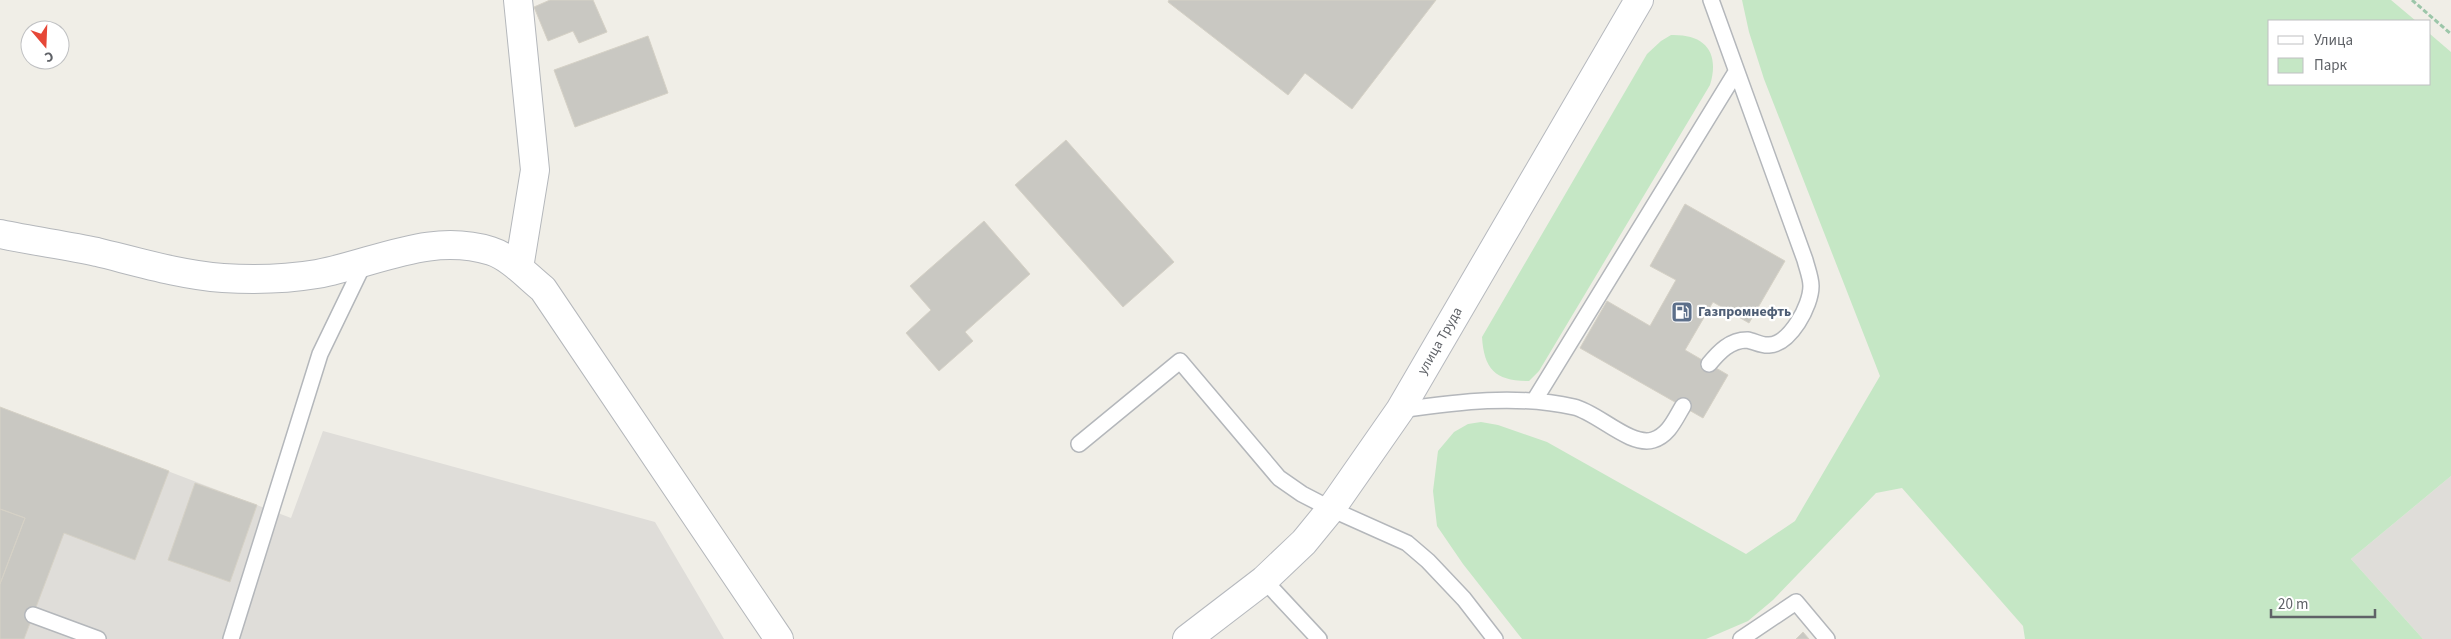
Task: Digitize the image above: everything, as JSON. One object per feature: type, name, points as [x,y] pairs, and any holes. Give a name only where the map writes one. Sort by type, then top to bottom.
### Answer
[{"type":"street","points":[[518,0],[535,170],[519,268]]},
{"type":"street","name":"улица Труда","points":[[1187,639],[1264,580],[1304,542],[1331,509],[1400,410],[1639,0]]},
{"type":"street","points":[[3,237],[222,278],[274,279],[317,274],[364,263],[392,252],[425,246],[460,245],[493,251],[519,268],[543,289],[779,639]]},
{"type":"lane","points":[[1709,364],[1721,350],[1734,342],[1747,340],[1768,345],[1783,340],[1807,307],[1811,286],[1805,260],[1711,0]]},
{"type":"lane","points":[[1534,401],[1736,72]]},
{"type":"lane","points":[[231,639],[320,354],[364,263]]},
{"type":"lane","points":[[1080,444],[1180,361],[1279,478],[1302,494],[1331,509],[1407,543],[1428,561],[1464,598],[1495,639]]},
{"type":"lane","points":[[1400,410],[1469,400],[1534,401],[1576,407],[1636,439],[1653,440],[1668,431],[1683,406]]},
{"type":"lane","points":[[1264,580],[1319,639]]},
{"type":"lane","points":[[1741,639],[1796,602],[1827,639]]},
{"type":"lane","points":[[33,615],[98,639]]},
{"type":"path","points":[[2412,0],[2451,34]]},
{"type":"shaded area","points":[[0,407],[291,518],[323,431],[655,522],[724,639],[0,639]]},
{"type":"shaded area","points":[[2451,476],[2451,639],[2423,639],[2351,559]]},
{"type":"green space","points":[[1742,0],[2391,0],[2415,20],[2268,20],[2268,85],[2431,85],[2431,35],[2451,52],[2451,476],[2351,559],[2423,639],[2025,639],[2023,626],[1902,488],[1876,493],[1773,600],[1748,621],[1706,639],[1522,639],[1463,564],[1437,526],[1433,491],[1438,451],[1454,432],[1468,424],[1481,422],[1498,425],[1547,442],[1746,554],[1795,521],[1880,376],[1764,79],[1749,32]]},
{"type":"green space","points":[[1671,35],[1693,38],[1707,47],[1713,63],[1710,85],[1539,371],[1529,381],[1508,379],[1500,376],[1489,365],[1483,348],[1482,337],[1647,54],[1661,41]]},
{"type":"building","points":[[550,0],[593,0],[607,32],[579,43],[573,31],[548,41],[534,7]]},
{"type":"building","points":[[1169,0],[1436,0],[1352,109],[1305,73],[1288,95],[1168,2]]},
{"type":"building","points":[[648,36],[668,93],[575,127],[554,70]]},
{"type":"building","points":[[1066,140],[1174,262],[1123,307],[1015,185]]},
{"type":"building","name":"Газпромнефть","points":[[1685,204],[1785,261],[1749,323],[1713,302],[1685,350],[1728,375],[1703,418],[1580,348],[1607,301],[1650,326],[1676,280],[1650,266]]},
{"type":"building","points":[[984,221],[1030,274],[965,332],[973,341],[939,371],[906,333],[931,310],[910,286]]},
{"type":"building","points":[[0,407],[169,471],[135,560],[64,533],[24,639],[0,639],[0,584],[25,518],[0,509]]},
{"type":"building","points":[[195,483],[257,505],[230,582],[168,560]]},
{"type":"building","points":[[0,509],[25,518],[0,584]]},
{"type":"building","points":[[1803,632],[1809,639],[1796,639]]},
{"type":"place","name":"Газпромнефть","points":[[1682,312]]}]
